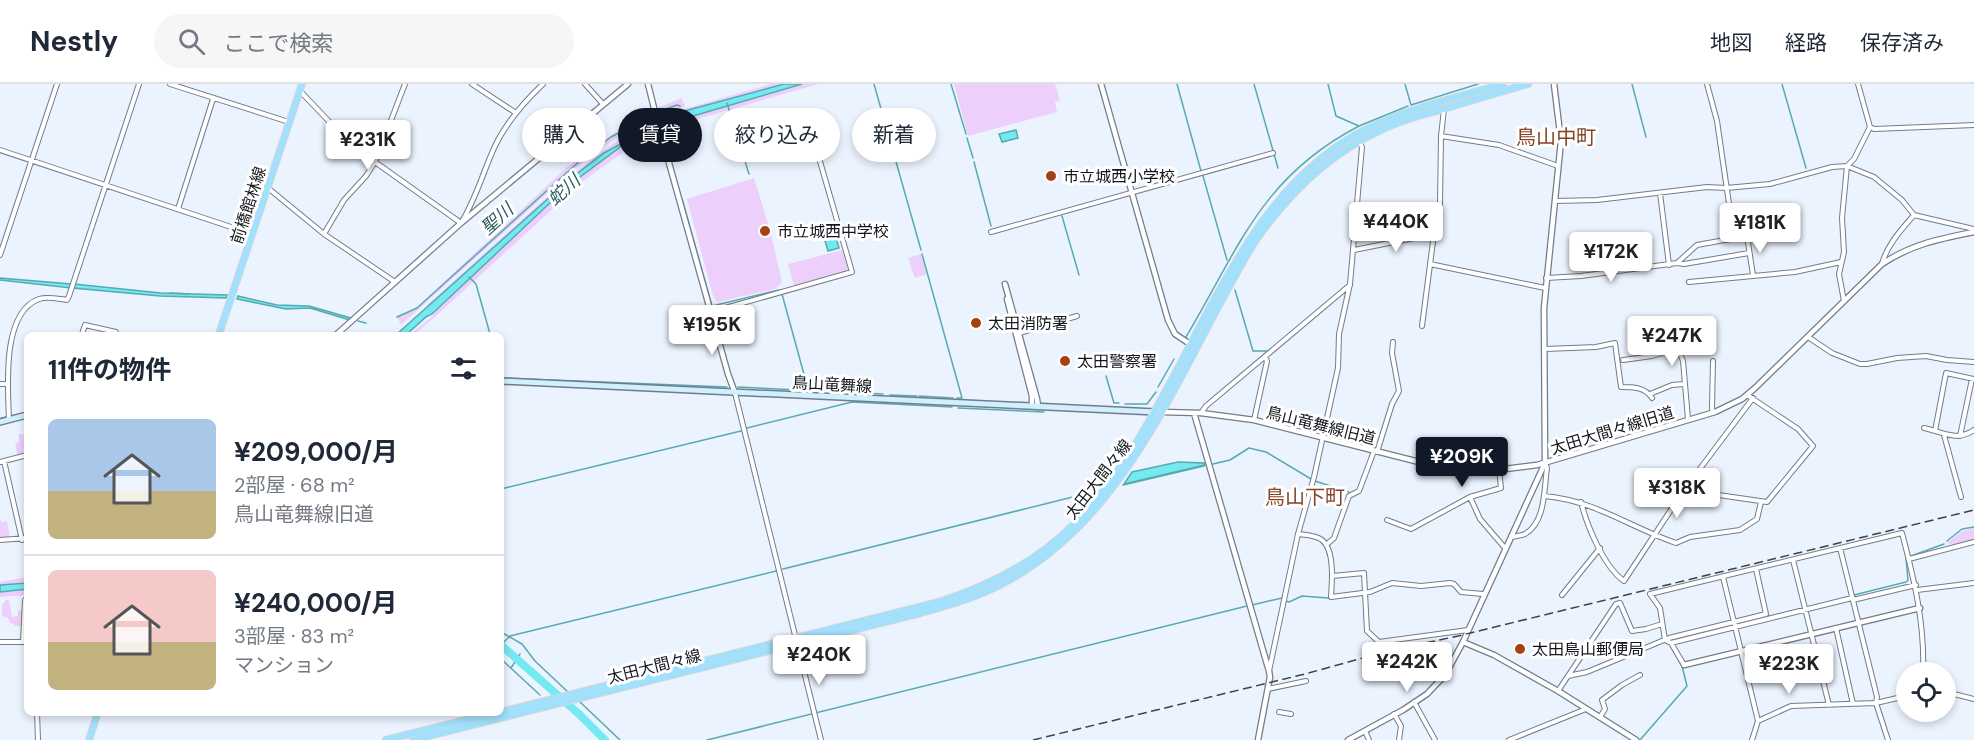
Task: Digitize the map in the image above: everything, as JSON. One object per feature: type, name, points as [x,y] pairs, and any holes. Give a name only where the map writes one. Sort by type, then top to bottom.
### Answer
[{"type":"main road","name":"太田大間々線","points":[[797,641],[939,603],[984,586],[1040,552],[1071,527],[1092,504],[1124,461],[1248,241],[1270,209],[1296,180],[1325,155],[1380,123],[1410,111],[1503,84]]},
{"type":"main road","name":"太田大間々線","points":[[504,711],[569,698],[943,607],[995,588],[1018,574],[1058,546],[1096,509],[1142,445],[1229,285],[1266,225],[1304,182],[1330,160],[1384,128],[1528,84]]},
{"type":"main road","name":"前橋館林線","points":[[220,332],[301,87]]},
{"type":"main road","name":"鳥山竜舞線","points":[[504,381],[1161,412]]},
{"type":"main road","points":[[0,422],[24,416]]},
{"type":"main road","name":"太田大間々線","points":[[504,715],[554,701]]},
{"type":"main road","points":[[89,740],[97,716]]},
{"type":"main road","name":"太田大間々線","points":[[386,740],[484,716]]},
{"type":"main road","name":"太田大間々線","points":[[413,740],[500,716]]},
{"type":"street","points":[[0,255],[57,84]]},
{"type":"street","points":[[9,420],[8,360],[15,324],[21,312],[40,299],[67,300],[138,84]]},
{"type":"street","points":[[170,84],[290,122]]},
{"type":"street","points":[[324,234],[338,209],[375,162],[405,84]]},
{"type":"street","points":[[472,84],[516,113]]},
{"type":"street","points":[[461,223],[470,209],[495,146],[516,113],[543,84]]},
{"type":"street","points":[[585,84],[603,104]]},
{"type":"street","points":[[339,332],[461,223],[628,84]]},
{"type":"street","points":[[648,84],[660,134],[735,393],[821,740]]},
{"type":"street","points":[[1101,84],[1170,327],[1177,336],[1190,344]]},
{"type":"street","points":[[1510,537],[1524,534],[1536,524],[1545,496],[1547,468],[1545,463],[1543,320],[1561,141],[1554,84]]},
{"type":"street","points":[[1707,84],[1717,121],[1734,238]]},
{"type":"street","points":[[1845,302],[1839,274],[1844,252],[1842,218],[1847,166],[1854,159],[1870,127],[1858,84]]},
{"type":"street","points":[[301,87],[342,135],[375,162],[461,223]]},
{"type":"street","points":[[178,209],[213,99]]},
{"type":"street","points":[[1422,326],[1440,204],[1441,136],[1444,108]]},
{"type":"street","points":[[1870,127],[1874,129],[1974,125]]},
{"type":"street","points":[[1441,136],[1499,145],[1558,166]]},
{"type":"street","points":[[1258,740],[1268,689],[1269,671],[1298,534],[1338,368],[1339,332],[1350,284],[1354,250],[1362,147],[1359,141]]},
{"type":"street","points":[[0,150],[253,234]]},
{"type":"street","points":[[991,232],[1273,153]]},
{"type":"street","points":[[711,312],[852,272],[820,162]]},
{"type":"street","points":[[1555,201],[1597,200],[1707,186],[1726,188],[1770,184],[1832,167],[1847,166],[1874,177],[1902,200],[1914,215],[1974,230]]},
{"type":"street","points":[[268,188],[324,234],[395,282]]},
{"type":"street","points":[[1660,193],[1669,265]]},
{"type":"street","points":[[1882,264],[1896,238],[1914,215]]},
{"type":"street","name":"太田大間々線旧道","points":[[1348,740],[1427,694],[1445,675],[1463,642],[1545,463],[1713,412],[1747,395],[1882,264],[1918,244],[1974,230]]},
{"type":"street","points":[[1354,250],[1434,234]]},
{"type":"street","points":[[1677,263],[1697,245],[1747,236],[1753,275]]},
{"type":"street","points":[[1546,278],[1684,264],[1749,253]]},
{"type":"street","points":[[1689,282],[1795,272],[1841,262]]},
{"type":"street","points":[[1430,264],[1545,288]]},
{"type":"street","points":[[1017,334],[1008,312],[1005,284],[1017,334],[1037,399],[1035,406]]},
{"type":"street","points":[[1201,413],[1203,408],[1350,284]]},
{"type":"street","points":[[1017,334],[1077,316]]},
{"type":"street","points":[[83,332],[85,325],[116,332]]},
{"type":"street","points":[[95,332],[96,327]]},
{"type":"street","points":[[1808,337],[1832,353],[1860,364],[1926,356],[1974,362]]},
{"type":"street","points":[[1326,545],[1334,538],[1349,496],[1359,491],[1399,392],[1392,353],[1393,342]]},
{"type":"street","points":[[1545,349],[1615,344],[1621,387],[1636,387],[1651,396],[1672,385],[1684,384]]},
{"type":"street","points":[[1623,360],[1652,356],[1678,348],[1683,357],[1688,419]]},
{"type":"street","points":[[1254,420],[1267,360],[1265,357]]},
{"type":"street","points":[[1713,361],[1713,412]]},
{"type":"street","points":[[1935,431],[1946,373],[1973,379],[1960,436]]},
{"type":"street","points":[[0,384],[8,384]]},
{"type":"street","points":[[1684,490],[1767,502],[1813,446],[1798,429],[1747,395]]},
{"type":"street","points":[[1581,502],[1585,518],[1613,573],[1624,581],[1684,490],[1753,398]]},
{"type":"street","points":[[1966,407],[1974,408]]},
{"type":"street","name":"鳥山竜舞線旧道","points":[[1161,412],[1201,413],[1254,420],[1443,467],[1499,469],[1545,463]]},
{"type":"street","points":[[1194,413],[1269,671]]},
{"type":"street","points":[[1924,428],[1944,435],[1960,436],[1974,430]]},
{"type":"street","points":[[1944,435],[1961,497]]},
{"type":"street","points":[[24,456],[2,462],[24,536]]},
{"type":"street","points":[[1387,520],[1411,529],[1470,496],[1501,488],[1499,469]]},
{"type":"street","points":[[1470,496],[1480,519],[1505,548]]},
{"type":"street","points":[[1545,496],[1581,502],[1615,516],[1653,536],[1678,543],[1690,537],[1740,530],[1757,519],[1761,501]]},
{"type":"street","points":[[1665,640],[1660,608],[1650,594],[1902,533],[1920,608],[1923,662]]},
{"type":"street","points":[[1298,534],[1318,538],[1326,545],[1332,576],[1332,597],[1366,593],[1392,583],[1421,586],[1450,583],[1461,592],[1484,594]]},
{"type":"street","points":[[0,540],[24,539]]},
{"type":"street","points":[[1909,559],[1974,542]]},
{"type":"street","points":[[1562,595],[1600,548]]},
{"type":"street","points":[[1840,548],[1877,697],[1876,703],[1888,740]]},
{"type":"street","points":[[1793,560],[1829,705]]},
{"type":"street","points":[[1671,643],[1766,614],[1756,569]]},
{"type":"street","points":[[1332,576],[1363,572],[1365,574],[1367,631],[1379,642],[1468,630]]},
{"type":"street","points":[[1723,577],[1758,721],[1752,740]]},
{"type":"street","points":[[1568,676],[1587,672],[1665,640],[1734,624],[1916,587],[1974,583]]},
{"type":"street","points":[[1558,691],[1616,604],[1620,603],[1632,631],[1662,624]]},
{"type":"street","points":[[1665,640],[1671,643],[1684,665],[1920,608]]},
{"type":"street","points":[[1836,628],[1853,704]]},
{"type":"street","points":[[0,642],[24,642]]},
{"type":"street","points":[[1463,642],[1494,655],[1558,691],[1636,740]]},
{"type":"street","points":[[1600,717],[1605,709],[1602,700],[1640,675]]},
{"type":"street","points":[[1268,689],[1305,681]]},
{"type":"street","points":[[1956,694],[1974,699]]},
{"type":"street","points":[[1758,721],[1791,706],[1876,703],[1896,698]]},
{"type":"street","points":[[1414,702],[1436,740]]},
{"type":"street","points":[[1509,740],[1587,708]]},
{"type":"street","points":[[1279,712],[1290,714]]},
{"type":"street","points":[[1394,714],[1401,726],[1400,740]]},
{"type":"street","points":[[37,716],[38,740]]},
{"type":"street","points":[[1365,731],[1369,740]]},
{"type":"shaded area","points":[[771,84],[784,84],[695,108],[687,108]]},
{"type":"shaded area","points":[[802,84],[818,84],[735,108],[720,108]]},
{"type":"shaded area","points":[[954,84],[1055,84],[1060,100],[1055,102],[1057,112],[968,136]]},
{"type":"shaded area","points":[[682,98],[685,107],[682,108],[657,108]]},
{"type":"shaded area","points":[[714,110],[714,114],[702,118],[702,113]]},
{"type":"shaded area","points":[[618,131],[618,138],[606,146],[606,139]]},
{"type":"shaded area","points":[[618,141],[618,144],[606,153],[606,149]]},
{"type":"shaded area","points":[[618,149],[618,156],[583,181],[435,317],[417,332],[413,332],[568,186],[600,162],[606,162],[606,158]]},
{"type":"shaded area","points":[[574,162],[584,162],[401,325],[397,316],[414,310]]},
{"type":"shaded area","points":[[589,162],[593,162],[570,179],[428,308],[426,306],[568,178]]},
{"type":"shaded area","points":[[754,178],[770,230],[782,282],[775,289],[717,302],[713,296],[687,199]]},
{"type":"shaded area","points":[[843,250],[847,271],[794,286],[788,264]]},
{"type":"shaded area","points":[[921,254],[927,274],[915,278],[908,258]]},
{"type":"shaded area","points":[[19,434],[23,434],[23,456],[18,457],[15,444],[19,442]]},
{"type":"shaded area","points":[[0,516],[1,522],[7,521],[10,538],[0,539]]},
{"type":"shaded area","points":[[1974,528],[1974,540],[1954,545],[1947,543],[1962,531]]},
{"type":"shaded area","points":[[24,578],[24,584],[0,585],[0,582]]},
{"type":"shaded area","points":[[24,589],[24,595],[0,597],[0,592]]},
{"type":"shaded area","points":[[9,600],[12,617],[18,616],[18,611],[23,610],[22,626],[14,626],[8,618],[2,616],[2,605]]},
{"type":"water","points":[[784,84],[802,84],[714,108],[702,113],[702,108],[695,108]]},
{"type":"water","points":[[1016,130],[1018,138],[1002,142],[999,134]]},
{"type":"water","points":[[618,145],[618,149],[606,158],[606,152]]},
{"type":"water","points":[[592,162],[600,162],[568,186],[432,314],[409,332],[399,332],[570,179]]},
{"type":"water","points":[[834,231],[839,248],[828,251],[823,234]]},
{"type":"water","points":[[0,278],[71,284],[71,288],[0,280]]},
{"type":"water","points":[[74,284],[161,293],[227,295],[226,298],[160,296],[73,288]]},
{"type":"water","points":[[238,296],[277,305],[309,306],[351,318],[350,320],[310,308],[286,309],[237,299]]},
{"type":"water","points":[[1178,462],[1204,463],[1205,465],[1124,484],[1132,472]]},
{"type":"water","points":[[24,583],[24,589],[0,592],[0,585]]},
{"type":"waterway","points":[[874,84],[921,250]]},
{"type":"waterway","points":[[951,84],[966,134]]},
{"type":"waterway","points":[[1177,84],[1201,171]]},
{"type":"waterway","points":[[1254,84],[1278,168]]},
{"type":"waterway","points":[[1328,84],[1336,116],[1359,126],[1408,106]]},
{"type":"waterway","points":[[1405,84],[1411,105],[1478,84]]},
{"type":"waterway","points":[[1632,84],[1646,137]]},
{"type":"waterway","points":[[1782,84],[1806,168]]},
{"type":"waterway","points":[[727,103],[749,174]]},
{"type":"waterway","name":"聖川","points":[[668,108],[680,106]]},
{"type":"waterway","points":[[1186,337],[1238,245],[1275,192],[1298,168],[1326,146],[1359,126]]},
{"type":"waterway","name":"聖川","points":[[397,317],[417,308],[583,158],[618,133]]},
{"type":"waterway","points":[[967,138],[973,158]]},
{"type":"waterway","points":[[974,162],[991,226]]},
{"type":"waterway","points":[[1203,176],[1227,260]]},
{"type":"waterway","points":[[682,199],[712,306],[779,290]]},
{"type":"waterway","points":[[1062,216],[1079,275]]},
{"type":"waterway","points":[[922,254],[962,398],[957,398]]},
{"type":"waterway","points":[[469,277],[476,284],[489,332]]},
{"type":"waterway","points":[[1235,290],[1253,351],[1268,351]]},
{"type":"waterway","name":"聖川","points":[[170,293],[189,294]]},
{"type":"waterway","points":[[782,294],[808,389]]},
{"type":"waterway","name":"聖川","points":[[358,321],[366,323]]},
{"type":"waterway","points":[[1158,387],[1174,359]]},
{"type":"waterway","points":[[1106,376],[1114,403],[1119,403]]},
{"type":"waterway","points":[[504,378],[727,387]]},
{"type":"waterway","points":[[738,387],[883,394]]},
{"type":"waterway","points":[[1125,404],[1147,404],[1156,392]]},
{"type":"waterway","points":[[890,395],[917,396]]},
{"type":"waterway","points":[[919,396],[953,398]]},
{"type":"waterway","points":[[747,428],[852,402],[952,407]]},
{"type":"waterway","points":[[958,408],[1044,412]]},
{"type":"waterway","points":[[504,488],[741,431]]},
{"type":"waterway","points":[[1213,464],[1230,460],[1249,448],[1266,452],[1311,479]]},
{"type":"waterway","points":[[1123,485],[1204,466]]},
{"type":"waterway","points":[[1315,481],[1349,492]]},
{"type":"waterway","points":[[783,569],[1089,493]]},
{"type":"waterway","points":[[1947,541],[1962,529],[1974,527]]},
{"type":"waterway","points":[[1911,556],[1944,544]]},
{"type":"waterway","points":[[1854,595],[1906,582],[1908,580],[1906,558]]},
{"type":"waterway","points":[[504,642],[510,636],[776,571]]},
{"type":"waterway","points":[[1286,601],[1289,602],[1302,596],[1328,598]]},
{"type":"waterway","points":[[1671,642],[1671,640],[1849,597]]},
{"type":"waterway","points":[[1252,605],[1282,598]]},
{"type":"waterway","points":[[707,740],[1247,606]]},
{"type":"waterway","points":[[504,634],[522,644],[535,661],[568,692]]},
{"type":"waterway","points":[[1640,740],[1687,686],[1682,666],[1671,647]]},
{"type":"waterway","points":[[504,648],[605,740]]},
{"type":"waterway","points":[[511,668],[520,654]]},
{"type":"waterway","points":[[504,662],[540,695]]},
{"type":"waterway","points":[[579,701],[620,740]]},
{"type":"railway","points":[[1033,740],[1305,674],[1388,651],[1974,510]]},
{"type":"place","name":"市立城西小学校","points":[[1051,176]]},
{"type":"place","name":"市立城西中学校","points":[[765,231]]},
{"type":"place","name":"太田消防署","points":[[976,323]]},
{"type":"place","name":"太田警察署","points":[[1065,361]]},
{"type":"place","name":"太田鳥山郵便局","points":[[1520,649]]},
{"type":"district","name":"鳥山中町","points":[[1556,137]]},
{"type":"district","name":"鳥山下町","points":[[1305,497]]},
{"type":"water label","name":"蛇川","points":[[564,190]]}]
